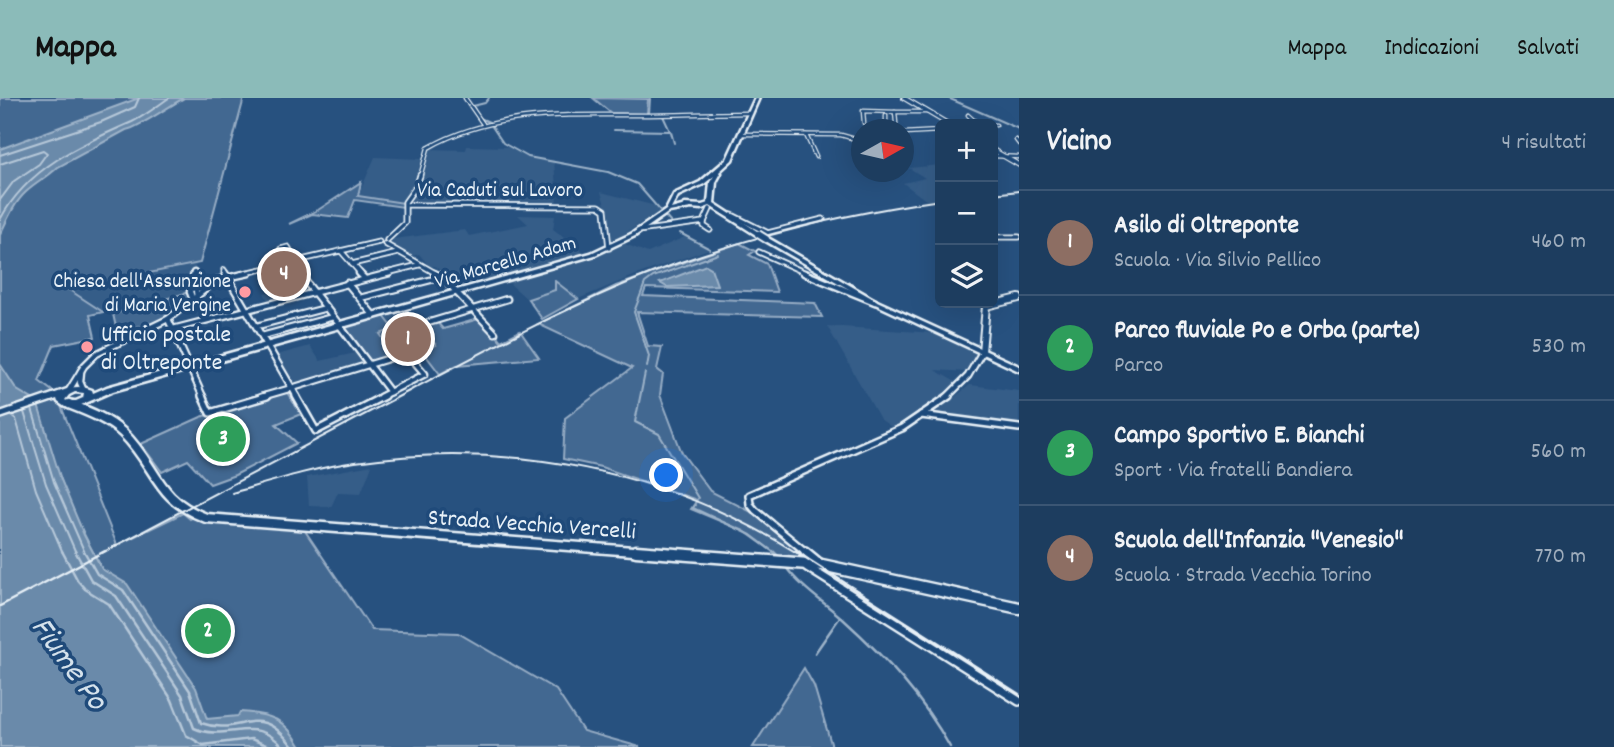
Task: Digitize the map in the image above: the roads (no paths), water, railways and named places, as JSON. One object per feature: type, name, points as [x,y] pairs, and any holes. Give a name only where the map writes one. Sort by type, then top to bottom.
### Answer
[{"type":"main road","points":[[715,209],[712,192],[719,170],[729,160],[757,98]]},
{"type":"main road","name":"Via Marcello Adam","points":[[85,397],[338,323],[374,316],[574,261],[638,231],[665,212],[676,195],[719,170]]},
{"type":"main road","points":[[690,189],[703,187],[712,192]]},
{"type":"main road","points":[[673,202],[689,207],[715,209],[875,302],[1019,369]]},
{"type":"main road","name":"Via Marcello Adam","points":[[665,212],[689,207]]},
{"type":"main road","points":[[0,417],[63,399],[85,397]]},
{"type":"main road","points":[[63,399],[85,397]]},
{"type":"street","points":[[465,98],[483,124]]},
{"type":"street","points":[[904,98],[939,119]]},
{"type":"street","points":[[898,107],[906,112]]},
{"type":"street","points":[[864,119],[863,111],[927,112]]},
{"type":"street","points":[[895,112],[896,119]]},
{"type":"street","points":[[407,205],[405,202],[417,185],[428,148],[466,128],[483,124],[590,115],[751,113]]},
{"type":"street","points":[[968,115],[972,119]]},
{"type":"street","points":[[914,132],[935,131]]},
{"type":"street","points":[[741,134],[851,138]]},
{"type":"street","points":[[741,134],[754,134]]},
{"type":"street","points":[[806,135],[816,156]]},
{"type":"street","points":[[998,153],[1019,165]]},
{"type":"street","points":[[998,156],[1019,157]]},
{"type":"street","name":"Via Caduti sul Lavoro","points":[[386,242],[404,226],[407,205],[598,206],[605,210],[610,245]]},
{"type":"street","points":[[638,231],[672,224],[704,222],[715,209],[768,233],[823,219]]},
{"type":"street","points":[[704,222],[704,226],[710,230]]},
{"type":"street","points":[[998,237],[1019,237]]},
{"type":"street","points":[[63,399],[81,370],[96,354],[168,319],[217,280],[379,242],[386,242],[398,253],[442,277],[495,333]]},
{"type":"street","points":[[291,252],[288,247],[281,248],[390,392]]},
{"type":"street","points":[[341,251],[365,279]]},
{"type":"street","points":[[759,252],[865,300],[875,302]]},
{"type":"street","points":[[352,264],[398,253]]},
{"type":"street","points":[[173,328],[419,265]]},
{"type":"street","points":[[168,319],[210,413],[293,387],[368,364],[407,353],[425,374],[315,430],[293,387],[224,270]]},
{"type":"street","points":[[194,274],[190,292],[195,299]]},
{"type":"street","points":[[360,298],[442,277]]},
{"type":"street","points":[[347,284],[374,316]]},
{"type":"street","points":[[998,302],[1019,298]]},
{"type":"street","points":[[424,324],[506,299]]},
{"type":"street","points":[[257,326],[326,307]]},
{"type":"street","points":[[822,565],[755,510],[750,504],[749,495],[893,432],[940,404],[974,369],[982,352],[986,308]]},
{"type":"street","points":[[262,336],[338,323]]},
{"type":"street","points":[[81,370],[80,382],[85,397]]},
{"type":"street","name":"Strada Vecchia Vercelli","points":[[85,397],[122,433],[169,498],[184,509],[206,518],[822,565],[1019,608]]},
{"type":"street","points":[[921,415],[1019,428]]},
{"type":"street","points":[[801,563],[1019,701]]},
{"type":"water","points":[[139,98],[184,98],[58,167],[22,196],[0,235],[0,149]]},
{"type":"water","points":[[706,265],[711,268],[717,285],[667,287],[660,283]]},
{"type":"water","name":"Fiume Po","points":[[0,364],[17,390],[37,402],[61,480],[84,535],[102,569],[127,584],[196,688],[207,719],[238,716],[240,712],[261,714],[283,724],[301,747],[0,747]]},
{"type":"waterway","points":[[475,110],[473,106],[485,103],[489,98]]},
{"type":"waterway","points":[[649,114],[650,98]]},
{"type":"waterway","points":[[948,98],[1019,129]]},
{"type":"waterway","points":[[614,130],[670,131],[663,116]]},
{"type":"waterway","points":[[480,118],[489,122]]},
{"type":"waterway","points":[[491,125],[503,143],[528,157],[608,172],[637,184],[671,223]]},
{"type":"waterway","points":[[671,132],[674,143]]},
{"type":"waterway","points":[[680,233],[710,249]]},
{"type":"waterway","points":[[647,367],[649,356],[634,312],[645,283],[653,277],[718,254]]},
{"type":"waterway","points":[[645,373],[635,422],[659,434],[698,498]]},
{"type":"waterway","points":[[695,505],[693,508],[751,535],[775,553]]},
{"type":"waterway","points":[[775,553],[779,557]]},
{"type":"waterway","points":[[785,566],[889,664],[916,695],[950,747]]},
{"type":"waterway","points":[[815,653],[840,617]]},
{"type":"railway","points":[[998,193],[1019,191]]},
{"type":"railway","points":[[102,553],[509,339],[643,276],[775,233],[873,211],[935,201]]},
{"type":"railway","points":[[232,493],[308,471],[355,462],[413,456],[471,455],[528,459],[585,468],[640,482],[747,524],[797,553]]},
{"type":"railway","points":[[0,606],[105,551]]},
{"type":"railway","points":[[795,551],[1019,694]]},
{"type":"place","name":"Scuola dell'Infanzia \"Venesio\"","points":[[284,274]]},
{"type":"place","name":"Chiesa dell'Assunzione di Maria Vergine","points":[[245,292]]},
{"type":"place","name":"Asilo di Oltreponte","points":[[408,339]]},
{"type":"place","name":"Ufficio postale di Oltreponte","points":[[87,347]]},
{"type":"place","name":"Campo Sportivo E. Bianchi","points":[[223,439]]},
{"type":"place","name":"Parco fluviale Po e Orba (parte)","points":[[208,631]]}]
